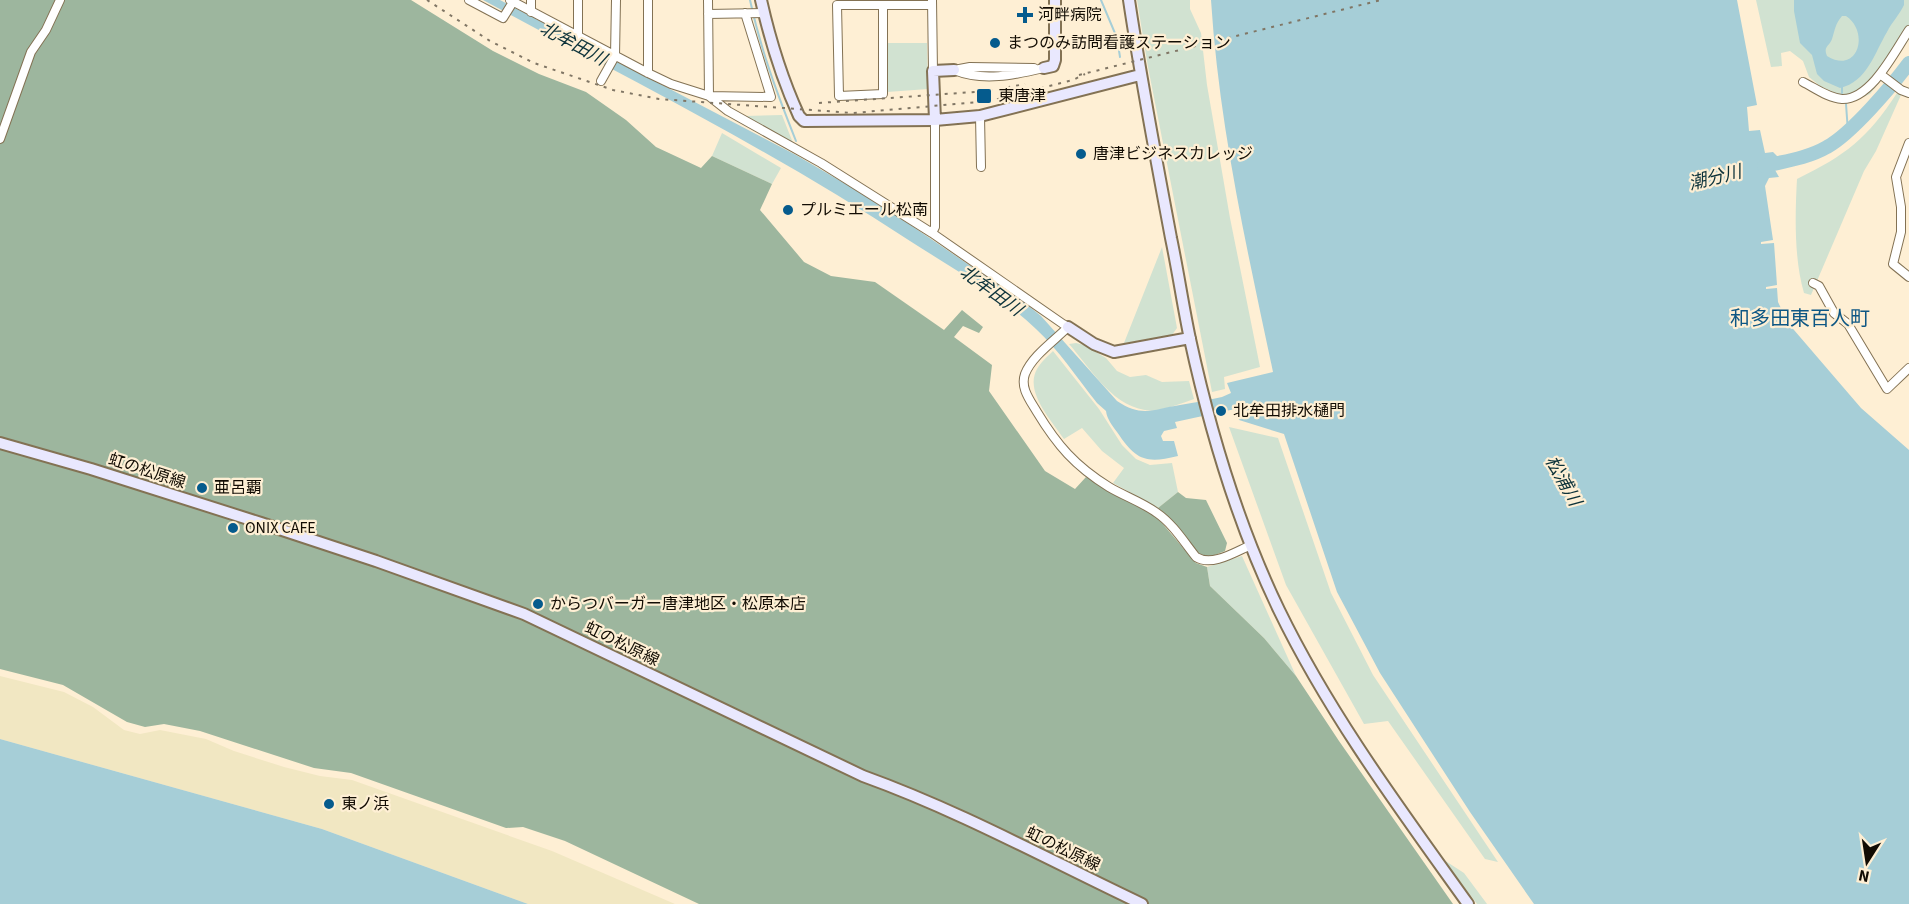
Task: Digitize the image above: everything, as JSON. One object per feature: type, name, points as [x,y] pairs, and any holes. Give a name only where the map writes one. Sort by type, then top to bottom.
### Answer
[{"type":"street","points":[[0,140],[31,52],[46,30],[60,0]]},
{"type":"street","points":[[469,0],[503,18],[511,2],[671,84],[709,96],[771,97],[754,13],[761,0]]},
{"type":"street","points":[[531,0],[531,12]]},
{"type":"street","points":[[578,0],[578,37]]},
{"type":"street","points":[[602,81],[615,57],[616,0]]},
{"type":"street","points":[[648,0],[648,73]]},
{"type":"street","points":[[708,0],[709,96]]},
{"type":"street","points":[[933,71],[954,70],[970,77],[1009,77],[1053,66],[1055,60],[1055,0]]},
{"type":"street","points":[[1129,0],[1140,75],[1190,338],[1203,395],[1251,545],[1280,611],[1315,679],[1358,748],[1468,904]]},
{"type":"street","points":[[883,5],[883,94],[839,96],[837,5],[932,3],[935,120],[935,227],[933,233]]},
{"type":"street","points":[[708,14],[754,13]]},
{"type":"street","points":[[754,13],[799,116],[804,121],[935,120],[980,116],[1140,75]]},
{"type":"street","points":[[1803,82],[1829,96],[1844,99],[1863,92],[1882,76],[1909,30]]},
{"type":"street","points":[[1882,76],[1905,92]]},
{"type":"street","points":[[709,96],[728,111],[822,163],[933,233],[1065,330],[1114,352],[1190,338]]},
{"type":"street","points":[[980,116],[981,167]]},
{"type":"street","points":[[1909,143],[1896,177],[1901,207],[1901,232],[1893,264],[1909,277]]},
{"type":"street","points":[[1813,283],[1819,286],[1834,313],[1848,324],[1887,389],[1909,368]]},
{"type":"street","points":[[1065,330],[1026,372],[1023,385],[1042,419],[1069,458],[1110,487],[1156,512],[1200,560],[1212,561],[1251,545]]},
{"type":"street","name":"虹の松原線","points":[[0,443],[255,520],[524,614],[863,776],[915,795],[962,816],[1142,904]]},
{"type":"green space","points":[[0,0],[411,0],[493,51],[539,74],[586,92],[626,120],[656,147],[701,168],[712,156],[772,184],[760,210],[804,262],[831,276],[875,282],[944,330],[962,310],[983,327],[979,333],[963,326],[954,337],[992,365],[989,391],[1045,471],[1075,489],[1086,477],[1156,516],[1196,563],[1207,567],[1210,586],[1264,638],[1296,676],[1453,904],[699,904],[565,841],[523,827],[506,828],[351,773],[314,768],[200,731],[164,724],[145,727],[127,722],[63,685],[0,669]]},
{"type":"green space","points":[[1137,0],[1190,0],[1190,9],[1201,33],[1207,85],[1230,218],[1260,367],[1224,377],[1225,389],[1212,392],[1148,67]]},
{"type":"green space","points":[[1756,0],[1909,0],[1909,39],[1870,94],[1849,103],[1846,95],[1820,86],[1809,77],[1803,61],[1790,51],[1781,53],[1782,66],[1771,67]]},
{"type":"green space","points":[[886,43],[927,43],[928,89],[887,92]]},
{"type":"green space","points":[[1897,93],[1901,95],[1876,151],[1864,171],[1811,295],[1804,293],[1797,251],[1797,179],[1829,162],[1854,144],[1876,122]]},
{"type":"green space","points":[[782,115],[793,143],[781,139],[744,116]]},
{"type":"green space","points":[[722,133],[781,168],[772,184],[712,156]]},
{"type":"green space","points":[[1162,247],[1177,328],[1172,335],[1124,343]]},
{"type":"green space","points":[[1076,343],[1106,358],[1117,371],[1130,377],[1146,375],[1162,382],[1189,381],[1194,399],[1158,410],[1143,410],[1130,405],[1118,398],[1096,378],[1069,344]]},
{"type":"green space","points":[[1053,351],[1099,409],[1122,445],[1136,459],[1150,465],[1172,463],[1178,492],[1158,508],[1113,483],[1124,468],[1102,451],[1082,428],[1064,439],[1047,415],[1037,397],[1034,378],[1039,366]]},
{"type":"green space","points":[[1229,427],[1278,438],[1331,593],[1373,675],[1498,862],[1485,859],[1388,721],[1364,724],[1286,585]]},
{"type":"green space","points":[[1178,492],[1186,498],[1206,500],[1227,543],[1225,551],[1207,558],[1200,554],[1158,508]]},
{"type":"green space","points":[[1242,556],[1296,676],[1264,638],[1210,586],[1207,567]]},
{"type":"green space","points":[[1444,860],[1464,873],[1487,904],[1477,904]]},
{"type":"sand","name":"東ノ浜","points":[[0,676],[64,692],[93,707],[124,730],[140,734],[160,730],[206,739],[234,751],[284,767],[320,776],[352,780],[552,851],[675,904],[528,904],[322,829],[0,739]]},
{"type":"water","points":[[483,0],[500,0],[796,155],[849,186],[1025,303],[1041,316],[1117,401],[1134,409],[1148,411],[1222,397],[1231,393],[1227,383],[1273,372],[1227,141],[1211,0],[1737,0],[1757,105],[1747,107],[1749,131],[1760,130],[1765,153],[1773,152],[1781,156],[1782,168],[1775,170],[1779,177],[1769,178],[1765,186],[1773,240],[1761,242],[1761,244],[1774,243],[1777,285],[1766,287],[1766,289],[1777,288],[1778,302],[1788,323],[1861,408],[1909,450],[1909,904],[1534,904],[1470,812],[1380,673],[1337,592],[1284,434],[1239,420],[1235,409],[1175,422],[1177,428],[1164,431],[1161,436],[1163,441],[1174,441],[1178,456],[1157,460],[1142,458],[1130,449],[1110,422],[1106,411],[1044,337],[1022,316],[991,293],[806,176]]},
{"type":"water","points":[[1794,0],[1904,0],[1904,5],[1864,73],[1849,85],[1840,88],[1824,81],[1817,74],[1812,55],[1800,43]],"holes":[[[1842,16],[1846,16],[1858,32],[1859,41],[1853,56],[1846,60],[1838,60],[1827,56],[1826,50],[1835,27]]]},
{"type":"water","points":[[0,739],[322,829],[528,904],[0,904]]},
{"type":"waterway","points":[[750,0],[770,72],[796,141]]},
{"type":"waterway","points":[[1101,0],[1117,38],[1120,57]]},
{"type":"waterway","name":"潮分川","points":[[1764,166],[1812,154],[1837,141],[1871,109],[1909,63]]},
{"type":"waterway","points":[[1842,86],[1842,93]]},
{"type":"waterway","points":[[1846,104],[1848,132]]},
{"type":"railway","points":[[427,0],[490,41],[534,63],[613,90],[659,99],[853,113],[990,101],[1073,80],[1085,74]]},
{"type":"railway","points":[[1079,75],[1381,0]]},
{"type":"railway","points":[[819,103],[988,91],[1025,84]]},
{"type":"place","name":"河畔病院","points":[[1025,15]]},
{"type":"place","name":"まつのみ訪問看護ステーション","points":[[995,43]]},
{"type":"place","name":"東唐津","points":[[984,96]]},
{"type":"place","name":"唐津ビジネスカレッジ","points":[[1081,154]]},
{"type":"place","name":"プルミエール松南","points":[[788,210]]},
{"type":"place","name":"北牟田排水樋門","points":[[1221,411]]},
{"type":"place","name":"亜呂覇","points":[[202,488]]},
{"type":"place","name":"ONIX CAFE","points":[[233,528]]},
{"type":"place","name":"からつバーガー唐津地区・松原本店","points":[[538,604]]},
{"type":"place","name":"東ノ浜","points":[[329,804]]},
{"type":"district","name":"和多田東百人町","points":[[1800,319]]},
{"type":"water label","name":"北牟田川","points":[[573,44]]},
{"type":"water label","name":"北牟田川","points":[[991,291]]},
{"type":"water label","name":"松浦川","points":[[1563,481]]}]
